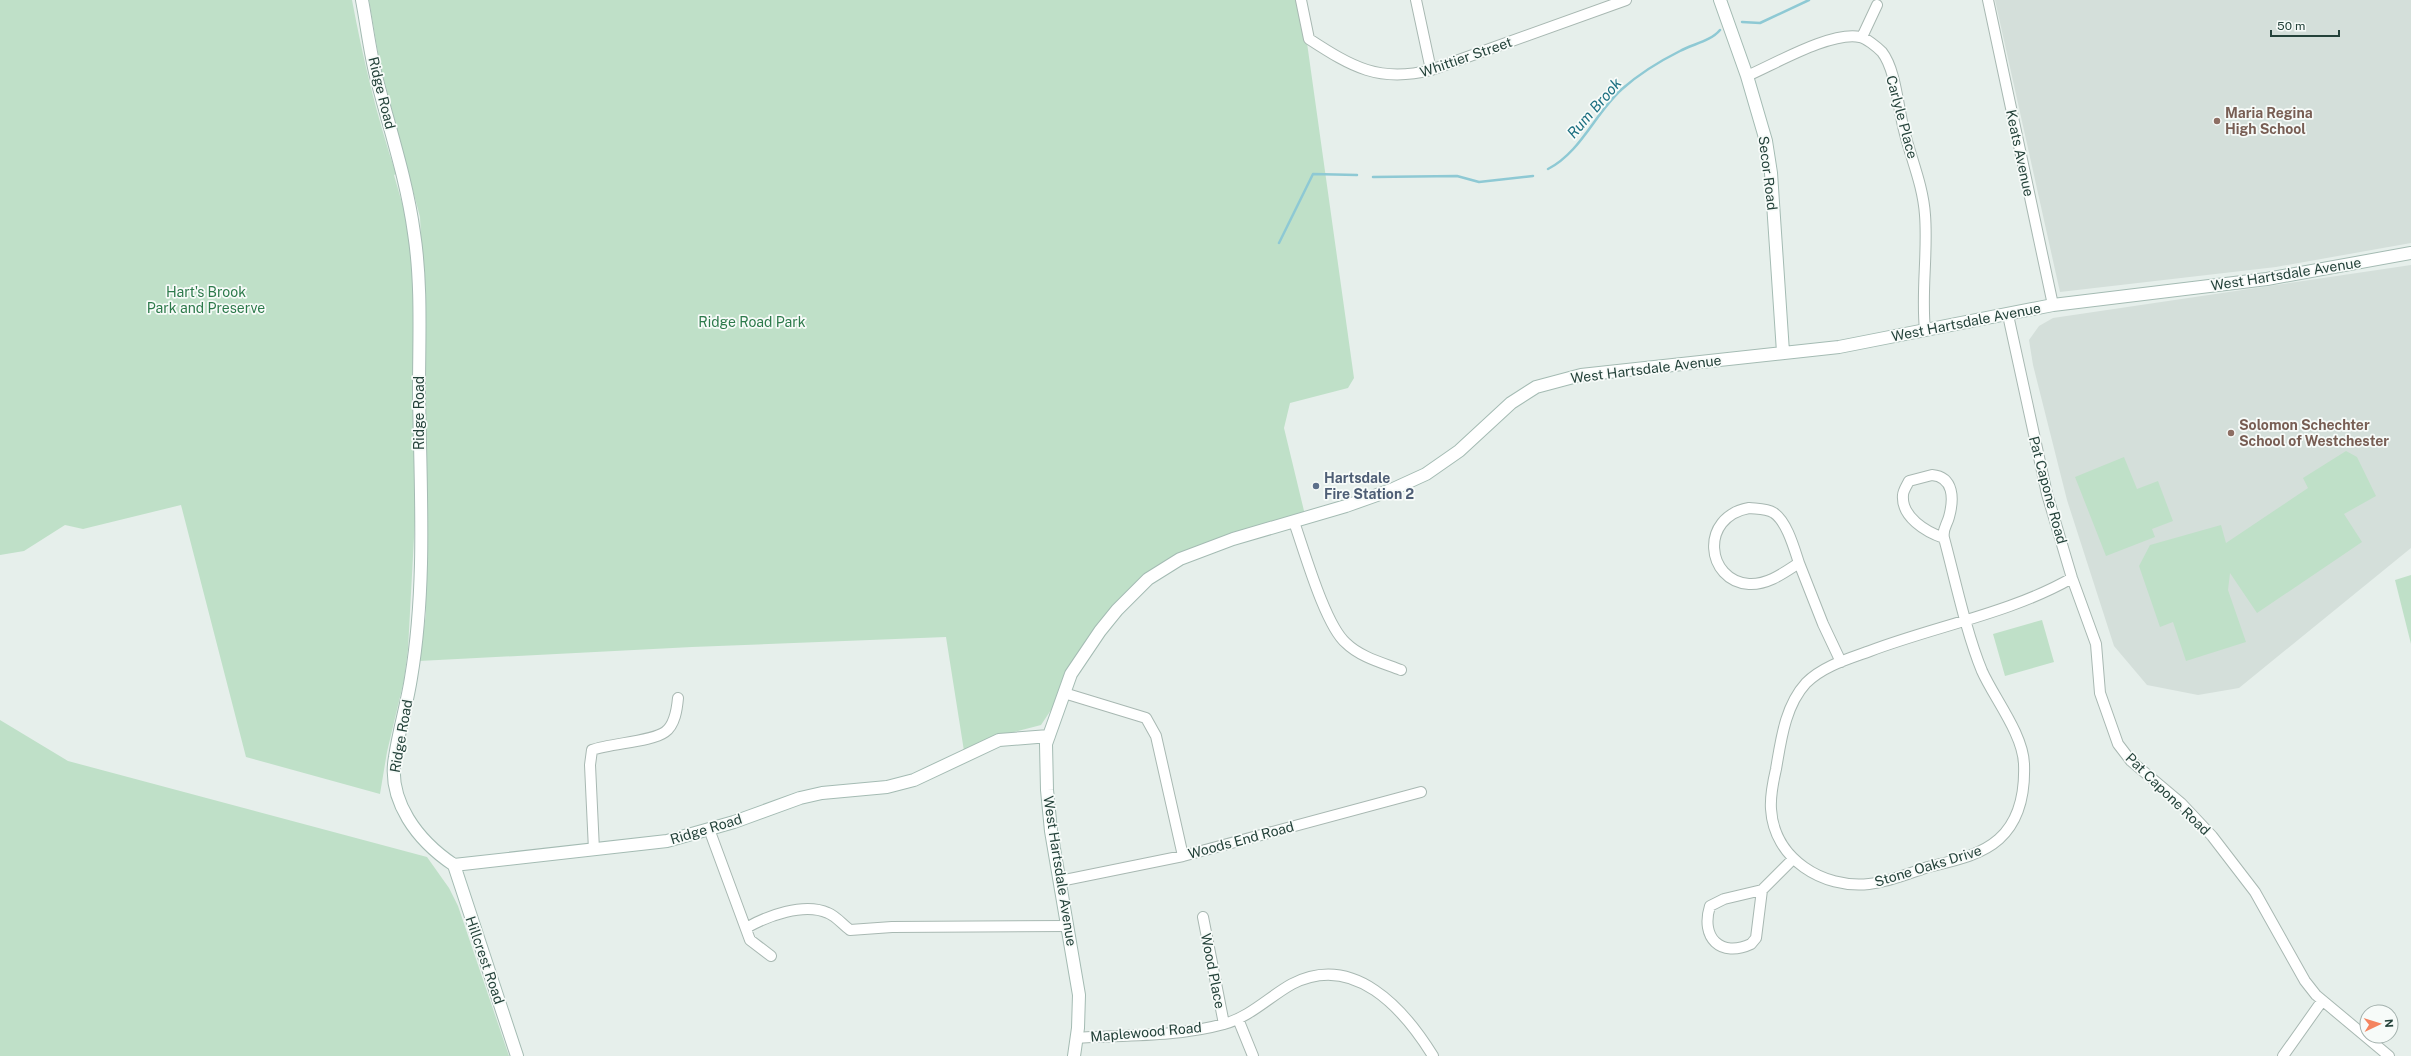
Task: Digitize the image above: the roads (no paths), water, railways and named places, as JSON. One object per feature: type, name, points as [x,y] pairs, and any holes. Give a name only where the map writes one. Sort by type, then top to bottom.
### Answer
[{"type":"street","name":"Ridge Road","points":[[362,0],[376,76],[411,209],[417,265],[420,540],[418,611],[412,677],[394,758],[393,784],[399,804],[413,825],[441,856],[454,864],[667,841],[709,829],[800,798],[822,793],[887,787],[914,780],[999,740],[1049,736]]},
{"type":"street","name":"Whittier Street","points":[[1301,0],[1309,39],[1333,55],[1378,74],[1409,76],[1431,70],[1626,0]]},
{"type":"street","points":[[1416,0],[1431,70]]},
{"type":"street","name":"Secor Road","points":[[1720,0],[1747,76],[1766,141],[1772,173],[1783,352]]},
{"type":"street","name":"Keats Avenue","points":[[1988,0],[2052,305]]},
{"type":"street","points":[[1747,76],[1813,46],[1838,37],[1862,37],[1877,5]]},
{"type":"street","name":"Carlyle Place","points":[[1862,37],[1882,52],[1888,65],[1904,131],[1922,185],[1927,248],[1923,313],[1925,330]]},
{"type":"street","name":"West Hartsdale Avenue","points":[[1074,1056],[1079,995],[1051,831],[1047,790],[1046,753],[1049,736],[1071,674],[1100,631],[1117,610],[1148,580],[1180,559],[1203,549],[1294,522],[1391,490],[1426,474],[1459,451],[1511,403],[1543,385],[1581,375],[1701,364],[1783,352],[1839,348],[2052,305],[2267,279],[2411,253]]},
{"type":"street","name":"Pat Capone Road","points":[[2008,315],[2047,494],[2072,578],[2096,644],[2100,693],[2118,744],[2131,761],[2181,803],[2212,836],[2255,892],[2305,981],[2322,1001],[2389,1056]]},
{"type":"street","points":[[1944,538],[1932,534],[1916,523],[1904,507],[1902,494],[1909,481],[1932,474],[1942,476],[1946,479],[1951,490],[1949,518],[1942,532],[1944,538],[1966,619]]},
{"type":"street","points":[[1800,562],[1765,582],[1749,584],[1732,579],[1724,573],[1715,556],[1716,533],[1725,518],[1738,510],[1765,509],[1774,513],[1782,522],[1800,562],[1823,624],[1841,662]]},
{"type":"street","points":[[1294,522],[1320,597],[1332,624],[1344,642],[1355,651],[1401,670]]},
{"type":"street","name":"Stone Oaks Drive","points":[[1966,619],[1982,670],[2023,755],[2023,794],[2020,806],[2000,838],[1988,847],[1969,856],[1871,884],[1844,884],[1817,876],[1800,866],[1785,850],[1773,823],[1770,808],[1784,725],[1795,697],[1807,683],[1821,672],[1841,662],[1966,619],[2046,593],[2072,578]]},
{"type":"street","points":[[1064,693],[1146,718],[1156,736],[1183,856]]},
{"type":"street","points":[[594,850],[590,765],[592,750],[665,732],[677,710],[678,698]]},
{"type":"street","name":"Woods End Road","points":[[1060,881],[1183,856],[1421,792]]},
{"type":"street","points":[[709,829],[736,906],[750,940],[771,956]]},
{"type":"street","points":[[1762,890],[1756,938],[1751,944],[1733,947],[1719,945],[1710,937],[1706,928],[1710,906],[1724,899],[1762,890],[1794,859]]},
{"type":"street","name":"Hillcrest Road","points":[[454,864],[517,1056]]},
{"type":"street","points":[[746,928],[764,917],[799,908],[828,912],[850,930],[892,927],[1067,926]]},
{"type":"street","name":"Wood Place","points":[[1203,917],[1224,1024]]},
{"type":"street","name":"Maplewood Road","points":[[1076,1038],[1185,1032],[1224,1024],[1238,1019],[1293,984],[1304,979],[1329,975],[1345,976],[1380,993],[1405,1015],[1433,1056]]},
{"type":"street","points":[[2283,1056],[2322,1001]]},
{"type":"street","name":"Wood Place","points":[[1238,1019],[1253,1056]]},
{"type":"waterway","name":"Rum Brook","points":[[1742,22],[1760,23],[1809,0]]},
{"type":"waterway","name":"Rum Brook","points":[[1548,169],[1560,162],[1570,153],[1612,99],[1629,83],[1665,59],[1707,40],[1720,30]]},
{"type":"waterway","name":"Rum Brook","points":[[1279,243],[1313,174],[1357,175]]},
{"type":"waterway","name":"Rum Brook","points":[[1373,177],[1457,176],[1479,182],[1533,176]]},
{"type":"place","name":"Maria Regina High School","points":[[2217,121]]},
{"type":"place","name":"Solomon Schechter School of Westchester","points":[[2231,433]]},
{"type":"place","name":"Hartsdale Fire Station 2","points":[[1316,486]]},
{"type":"park label","name":"Hart's Brook Park and Preserve","points":[[206,300]]},
{"type":"park label","name":"Ridge Road Park","points":[[752,322]]}]
